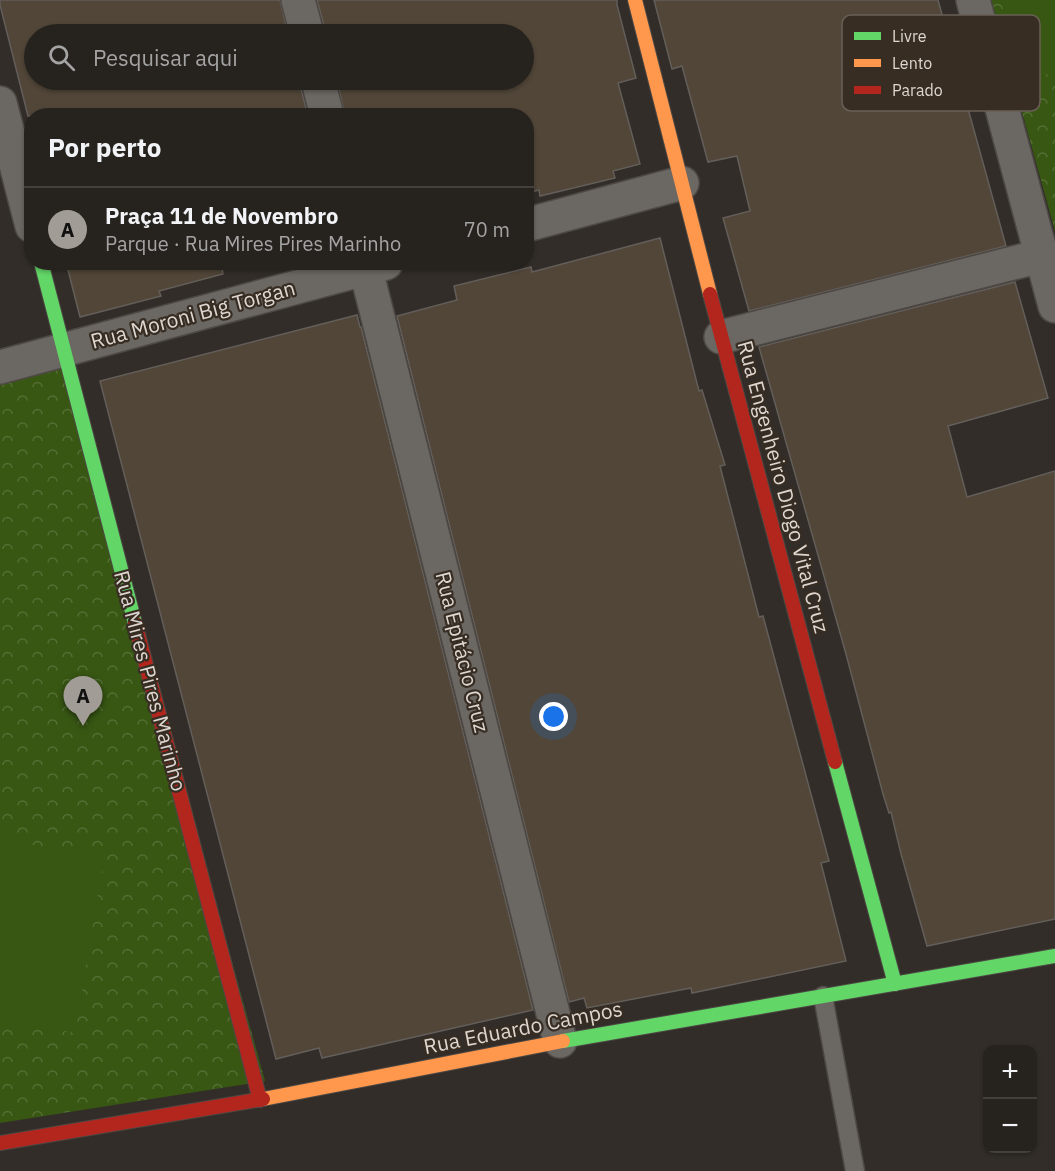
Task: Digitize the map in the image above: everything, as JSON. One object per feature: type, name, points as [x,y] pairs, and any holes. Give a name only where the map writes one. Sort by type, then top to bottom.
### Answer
[{"type":"street","points":[[298,0],[304,24]]},
{"type":"street","name":"Rua Engenheiro Diogo Vital Cruz","points":[[635,0],[721,337],[895,984]]},
{"type":"street","points":[[973,0],[977,15]]},
{"type":"street","points":[[320,90],[325,108]]},
{"type":"street","points":[[0,103],[24,195]]},
{"type":"street","points":[[1002,111],[1055,306]]},
{"type":"street","points":[[534,223],[682,183]]},
{"type":"street","points":[[721,337],[1041,256]]},
{"type":"street","name":"Rua Mires Pires Marinho","points":[[43,270],[260,1100]]},
{"type":"street","name":"Rua Moroni Big Torgan","points":[[0,367],[351,270]]},
{"type":"street","name":"Rua Epitácio Cruz","points":[[373,270],[560,1041]]},
{"type":"street","name":"Rua Eduardo Campos","points":[[0,1143],[260,1100],[560,1041],[1055,956]]},
{"type":"lane","points":[[824,996],[855,1171]]},
{"type":"green space","points":[[991,0],[1055,0],[1055,231],[1022,111],[1040,111],[1040,15],[995,15]]},
{"type":"green space","points":[[1015,0],[1055,0],[1055,72],[1040,76],[1040,15],[1019,15]]},
{"type":"green space","points":[[64,355],[265,1081],[0,1123],[0,371]]},
{"type":"green space","points":[[0,839],[104,858],[75,1033],[0,1018]]},
{"type":"building","points":[[0,0],[280,0],[286,24],[24,24],[24,90],[301,90],[306,108],[26,108]]},
{"type":"building","points":[[317,0],[617,0],[636,78],[618,83],[640,164],[613,171],[615,178],[540,196],[539,190],[534,191],[534,108],[343,108],[339,90],[534,90],[534,24],[324,24]]},
{"type":"building","points":[[654,0],[938,0],[942,15],[842,15],[842,111],[969,111],[1006,246],[749,311],[723,218],[750,211],[737,156],[708,162],[682,66],[672,69]]},
{"type":"building","points":[[660,238],[699,391],[702,390],[725,465],[720,466],[759,617],[763,616],[829,861],[821,863],[846,961],[692,993],[691,988],[587,1008],[584,998],[569,1002],[397,316],[457,300],[454,286],[519,270],[532,270],[532,272]]},
{"type":"building","points":[[68,270],[222,270],[223,274],[159,291],[161,296],[80,317]]},
{"type":"building","points":[[1015,282],[1048,398],[948,426],[967,497],[1055,471],[1055,919],[927,946],[759,347]]},
{"type":"building","points":[[357,315],[533,1010],[322,1058],[319,1048],[276,1059],[100,381]]},
{"type":"traffic: fast","points":[[43,270],[135,623]]},
{"type":"traffic: fast","points":[[835,762],[895,984]]},
{"type":"traffic: fast","points":[[563,1041],[1055,956]]},
{"type":"traffic: slow","points":[[635,0],[710,294]]},
{"type":"traffic: slow","points":[[263,1099],[563,1041]]},
{"type":"traffic: jam","points":[[710,294],[835,762]]},
{"type":"traffic: jam","points":[[135,623],[260,1100]]},
{"type":"traffic: jam","points":[[0,1143],[263,1099]]},
{"type":"place","name":"Praça 11 de Novembro","points":[[83,726]]}]
